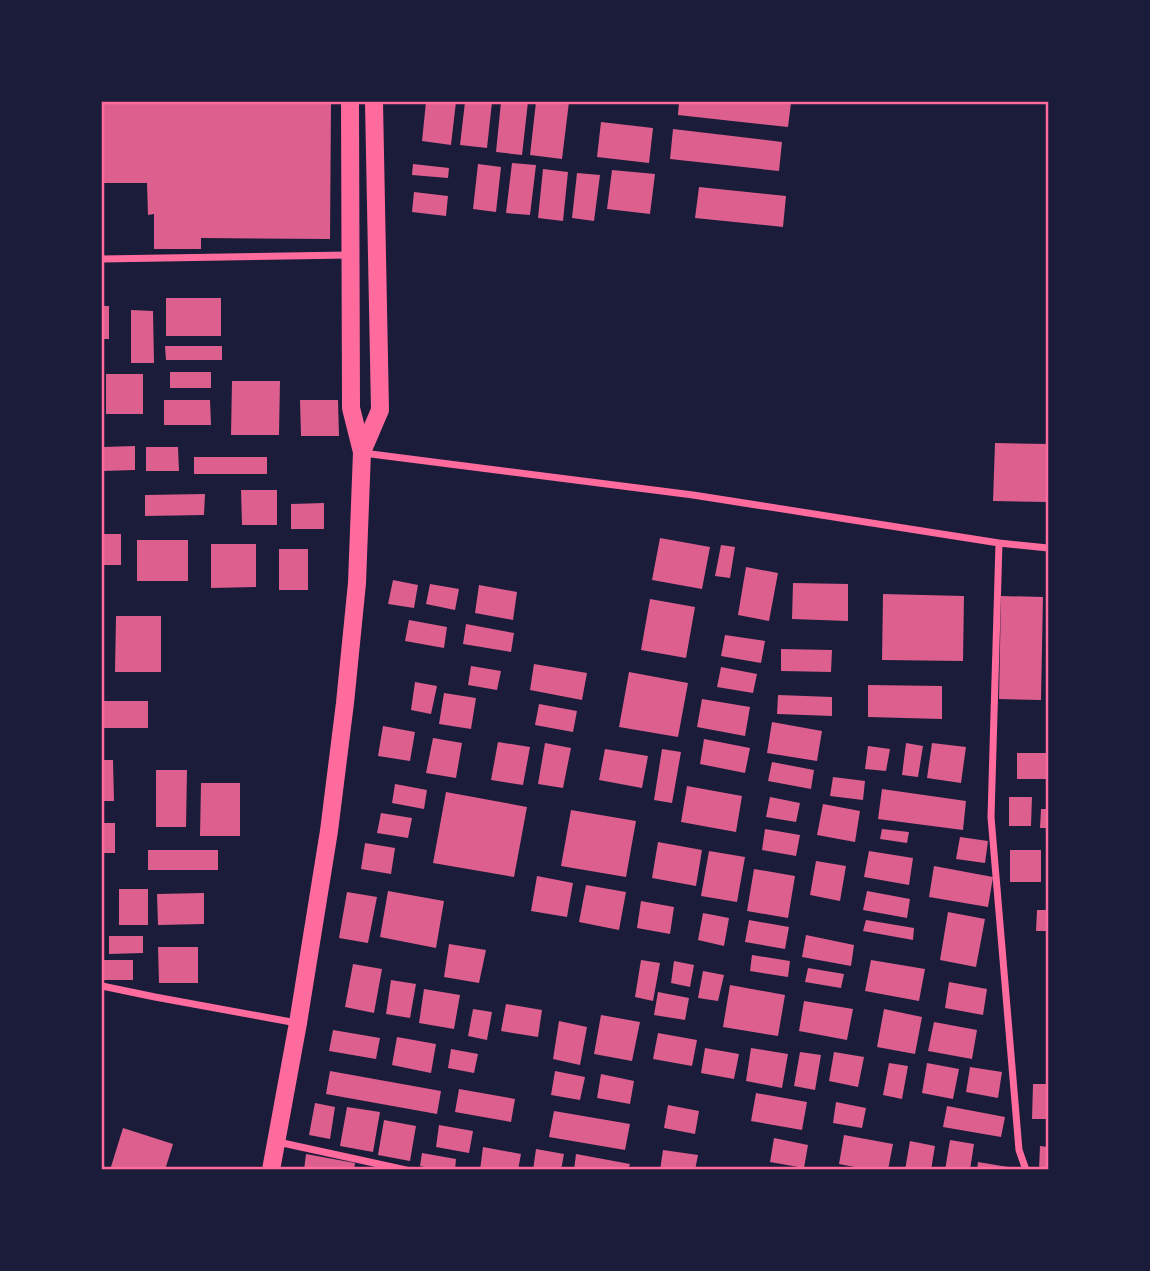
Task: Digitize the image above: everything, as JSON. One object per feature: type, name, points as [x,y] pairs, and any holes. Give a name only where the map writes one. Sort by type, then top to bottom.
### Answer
[{"type":"main road","points":[[271,1170],[329,831],[356,583],[362,452],[351,408],[350,102]]},
{"type":"main road","points":[[362,452],[380,410],[374,102]]},
{"type":"street","points":[[102,259],[349,255]]},
{"type":"street","points":[[362,452],[693,495],[999,543],[1048,548]]},
{"type":"street","points":[[999,543],[991,817],[1019,1150],[1026,1170]]},
{"type":"street","points":[[102,986],[298,1023]]},
{"type":"street","points":[[277,1142],[406,1170]]},
{"type":"building","points":[[102,102],[331,102],[330,239],[201,238],[201,249],[154,249],[154,214],[148,215],[147,183],[102,183]]},
{"type":"building","points":[[426,102],[456,102],[451,145],[422,141]]},
{"type":"building","points":[[465,102],[492,102],[487,148],[460,145]]},
{"type":"building","points":[[501,102],[528,102],[522,155],[496,152]]},
{"type":"building","points":[[536,102],[569,102],[562,159],[530,155]]},
{"type":"building","points":[[679,102],[791,103],[788,127],[678,115]]},
{"type":"building","points":[[601,122],[653,128],[649,163],[597,157]]},
{"type":"building","points":[[673,129],[782,142],[779,171],[670,159]]},
{"type":"building","points":[[512,163],[536,165],[530,215],[506,213]]},
{"type":"building","points":[[413,164],[449,168],[448,178],[412,175]]},
{"type":"building","points":[[478,164],[501,167],[496,212],[473,209]]},
{"type":"building","points":[[543,169],[568,172],[563,221],[538,218]]},
{"type":"building","points":[[612,170],[655,174],[650,214],[607,209]]},
{"type":"building","points":[[577,173],[600,175],[594,221],[572,218]]},
{"type":"building","points":[[699,187],[786,196],[783,227],[695,218]]},
{"type":"building","points":[[414,192],[448,196],[446,216],[412,212]]},
{"type":"building","points":[[166,298],[221,298],[221,336],[166,336]]},
{"type":"building","points":[[102,306],[109,306],[109,339],[102,339]]},
{"type":"building","points":[[131,310],[153,311],[154,363],[131,363]]},
{"type":"building","points":[[165,346],[222,346],[222,360],[166,360]]},
{"type":"building","points":[[170,372],[211,372],[211,388],[170,388]]},
{"type":"building","points":[[106,374],[143,374],[143,414],[106,414]]},
{"type":"building","points":[[232,381],[280,381],[279,435],[231,435]]},
{"type":"building","points":[[164,400],[210,400],[211,425],[164,425]]},
{"type":"building","points":[[300,400],[338,400],[339,436],[301,436]]},
{"type":"building","points":[[995,443],[1048,444],[1048,502],[993,501]]},
{"type":"building","points":[[135,446],[135,470],[103,471],[103,447]]},
{"type":"building","points":[[146,447],[178,447],[179,471],[146,471]]},
{"type":"building","points":[[194,457],[267,457],[267,474],[194,474]]},
{"type":"building","points":[[241,490],[277,490],[277,525],[242,525]]},
{"type":"building","points":[[205,494],[204,515],[145,516],[145,495]]},
{"type":"building","points":[[324,503],[324,529],[291,529],[291,504]]},
{"type":"building","points":[[102,534],[121,534],[121,565],[102,565]]},
{"type":"building","points":[[660,538],[710,547],[702,589],[652,580]]},
{"type":"building","points":[[137,540],[188,540],[188,581],[137,581]]},
{"type":"building","points":[[211,544],[256,544],[256,587],[211,588]]},
{"type":"building","points":[[721,545],[735,547],[730,578],[715,576]]},
{"type":"building","points":[[279,549],[308,549],[308,590],[279,590]]},
{"type":"building","points":[[746,567],[778,573],[769,621],[738,615]]},
{"type":"building","points":[[393,580],[418,585],[414,608],[388,604]]},
{"type":"building","points":[[793,583],[848,584],[848,621],[792,619]]},
{"type":"building","points":[[430,584],[459,589],[455,610],[426,604]]},
{"type":"building","points":[[479,585],[517,592],[513,620],[475,613]]},
{"type":"building","points":[[883,594],[964,596],[963,661],[882,660]]},
{"type":"building","points":[[1001,596],[1043,597],[1041,700],[999,699]]},
{"type":"building","points":[[650,599],[695,607],[686,658],[641,650]]},
{"type":"building","points":[[116,616],[161,616],[161,672],[115,672]]},
{"type":"building","points":[[409,620],[447,627],[444,648],[405,641]]},
{"type":"building","points":[[466,624],[514,633],[511,652],[463,644]]},
{"type":"building","points":[[725,635],[765,641],[761,663],[721,656]]},
{"type":"building","points":[[781,649],[832,650],[831,672],[781,671]]},
{"type":"building","points":[[534,664],[587,673],[582,700],[530,690]]},
{"type":"building","points":[[471,666],[501,671],[497,690],[468,685]]},
{"type":"building","points":[[721,667],[757,674],[753,693],[717,687]]},
{"type":"building","points":[[629,672],[688,683],[678,737],[619,727]]},
{"type":"building","points":[[415,682],[437,686],[431,714],[411,710]]},
{"type":"building","points":[[868,685],[942,686],[942,719],[868,717]]},
{"type":"building","points":[[444,693],[476,698],[471,729],[439,724]]},
{"type":"building","points":[[778,695],[832,697],[832,716],[777,714]]},
{"type":"building","points":[[702,699],[750,707],[745,736],[697,727]]},
{"type":"building","points":[[102,701],[148,701],[148,728],[102,728]]},
{"type":"building","points":[[539,704],[577,711],[573,732],[535,725]]},
{"type":"building","points":[[772,722],[822,731],[817,761],[767,753]]},
{"type":"building","points":[[383,726],[415,732],[410,761],[378,756]]},
{"type":"building","points":[[433,738],[462,743],[456,778],[426,773]]},
{"type":"building","points":[[704,739],[750,748],[745,773],[700,764]]},
{"type":"building","points":[[498,742],[530,747],[523,785],[491,780]]},
{"type":"building","points":[[545,743],[571,748],[563,788],[538,784]]},
{"type":"building","points":[[906,743],[923,746],[918,777],[902,775]]},
{"type":"building","points":[[932,743],[966,747],[961,783],[927,778]]},
{"type":"building","points":[[868,746],[890,749],[886,771],[865,769]]},
{"type":"building","points":[[605,749],[648,756],[642,788],[599,780]]},
{"type":"building","points":[[662,749],[681,752],[672,803],[654,800]]},
{"type":"building","points":[[1017,753],[1048,753],[1048,779],[1017,779]]},
{"type":"building","points":[[102,760],[113,760],[114,801],[102,801]]},
{"type":"building","points":[[772,762],[814,770],[811,789],[768,781]]},
{"type":"building","points":[[156,770],[187,770],[186,827],[156,827]]},
{"type":"building","points":[[833,777],[865,781],[863,800],[830,796]]},
{"type":"building","points":[[201,783],[240,783],[240,836],[200,836]]},
{"type":"building","points":[[395,784],[427,790],[424,809],[392,803]]},
{"type":"building","points":[[687,786],[742,796],[736,832],[681,822]]},
{"type":"building","points":[[882,789],[966,801],[963,830],[878,819]]},
{"type":"building","points":[[446,792],[527,807],[514,877],[433,863]]},
{"type":"building","points":[[770,797],[800,803],[796,822],[766,817]]},
{"type":"building","points":[[1009,797],[1032,797],[1031,826],[1009,826]]},
{"type":"building","points":[[823,804],[860,811],[855,842],[817,835]]},
{"type":"building","points":[[1041,809],[1048,809],[1048,828],[1040,828]]},
{"type":"building","points":[[571,810],[636,821],[626,877],[561,866]]},
{"type":"building","points":[[381,813],[412,818],[408,838],[377,833]]},
{"type":"building","points":[[102,823],[115,823],[115,853],[102,853]]},
{"type":"building","points":[[765,829],[800,835],[796,856],[762,850]]},
{"type":"building","points":[[882,829],[909,832],[907,843],[880,839]]},
{"type":"building","points":[[960,837],[988,841],[985,863],[956,859]]},
{"type":"building","points":[[658,842],[702,850],[696,886],[652,878]]},
{"type":"building","points":[[365,843],[395,848],[391,874],[361,869]]},
{"type":"building","points":[[148,850],[218,850],[218,870],[148,870]]},
{"type":"building","points":[[1010,850],[1041,850],[1041,882],[1010,882]]},
{"type":"building","points":[[709,851],[745,857],[737,902],[701,896]]},
{"type":"building","points":[[869,851],[913,858],[909,885],[864,877]]},
{"type":"building","points":[[816,861],[846,866],[840,901],[810,895]]},
{"type":"building","points":[[934,866],[993,877],[988,907],[929,897]]},
{"type":"building","points":[[754,869],[795,876],[788,918],[747,911]]},
{"type":"building","points":[[537,876],[573,883],[567,917],[531,911]]},
{"type":"building","points":[[586,885],[626,892],[619,930],[579,922]]},
{"type":"building","points":[[119,889],[148,889],[148,925],[119,925]]},
{"type":"building","points":[[388,891],[444,901],[436,948],[380,937]]},
{"type":"building","points":[[867,891],[910,899],[907,918],[863,910]]},
{"type":"building","points":[[347,892],[377,897],[368,943],[339,938]]},
{"type":"building","points":[[204,893],[204,924],[158,925],[157,894]]},
{"type":"building","points":[[641,901],[674,907],[670,934],[637,928]]},
{"type":"building","points":[[1037,910],[1048,910],[1048,931],[1036,931]]},
{"type":"building","points":[[948,912],[985,919],[976,967],[940,960]]},
{"type":"building","points":[[703,913],[729,918],[724,946],[698,940]]},
{"type":"building","points":[[749,920],[789,927],[785,949],[745,942]]},
{"type":"building","points":[[866,920],[914,928],[913,940],[863,931]]},
{"type":"building","points":[[806,935],[854,945],[851,966],[802,957]]},
{"type":"building","points":[[109,936],[143,936],[143,953],[109,954]]},
{"type":"building","points":[[449,944],[486,950],[479,983],[444,977]]},
{"type":"building","points":[[158,947],[198,947],[198,983],[159,983]]},
{"type":"building","points":[[752,955],[790,961],[788,977],[750,971]]},
{"type":"building","points":[[102,960],[133,960],[133,980],[102,980]]},
{"type":"building","points":[[641,960],[660,963],[653,1001],[635,997]]},
{"type":"building","points":[[871,960],[925,969],[919,1001],[865,991]]},
{"type":"building","points":[[674,961],[694,965],[690,987],[671,983]]},
{"type":"building","points":[[353,964],[382,969],[374,1013],[345,1007]]},
{"type":"building","points":[[808,968],[844,974],[841,988],[805,982]]},
{"type":"building","points":[[703,971],[724,975],[718,1001],[698,998]]},
{"type":"building","points":[[391,980],[416,984],[410,1018],[386,1014]]},
{"type":"building","points":[[949,982],[987,989],[983,1015],[945,1008]]},
{"type":"building","points":[[730,985],[785,995],[778,1036],[723,1027]]},
{"type":"building","points":[[424,989],[460,995],[454,1029],[419,1023]]},
{"type":"building","points":[[658,992],[689,998],[685,1020],[654,1015]]},
{"type":"building","points":[[804,1001],[853,1009],[847,1040],[799,1031]]},
{"type":"building","points":[[506,1004],[542,1010],[538,1037],[501,1031]]},
{"type":"building","points":[[473,1009],[492,1012],[487,1040],[468,1036]]},
{"type":"building","points":[[884,1009],[922,1017],[915,1054],[877,1047]]},
{"type":"building","points":[[601,1015],[640,1022],[632,1061],[594,1054]]},
{"type":"building","points":[[559,1021],[587,1027],[580,1065],[553,1059]]},
{"type":"building","points":[[934,1022],[977,1030],[972,1059],[928,1051]]},
{"type":"building","points":[[333,1030],[380,1038],[376,1059],[329,1051]]},
{"type":"building","points":[[658,1033],[697,1040],[692,1066],[653,1059]]},
{"type":"building","points":[[397,1037],[436,1044],[431,1073],[392,1065]]},
{"type":"building","points":[[705,1048],[739,1054],[734,1079],[701,1073]]},
{"type":"building","points":[[751,1048],[788,1054],[782,1088],[746,1081]]},
{"type":"building","points":[[451,1049],[478,1054],[474,1073],[448,1068]]},
{"type":"building","points":[[800,1052],[821,1055],[815,1090],[794,1086]]},
{"type":"building","points":[[834,1052],[864,1057],[858,1087],[829,1081]]},
{"type":"building","points":[[889,1063],[908,1066],[902,1099],[883,1095]]},
{"type":"building","points":[[927,1063],[959,1069],[953,1099],[922,1093]]},
{"type":"building","points":[[970,1067],[1002,1072],[998,1098],[966,1092]]},
{"type":"building","points":[[330,1071],[441,1091],[437,1114],[326,1094]]},
{"type":"building","points":[[555,1071],[585,1077],[580,1100],[551,1095]]},
{"type":"building","points":[[601,1074],[634,1081],[630,1104],[597,1098]]},
{"type":"building","points":[[1033,1084],[1048,1084],[1048,1119],[1032,1119]]},
{"type":"building","points":[[459,1089],[515,1099],[511,1122],[455,1112]]},
{"type":"building","points":[[756,1093],[807,1102],[802,1130],[751,1121]]},
{"type":"building","points":[[836,1102],[866,1108],[862,1128],[833,1123]]},
{"type":"building","points":[[315,1103],[335,1107],[330,1139],[309,1135]]},
{"type":"building","points":[[668,1105],[699,1111],[695,1134],[664,1128]]},
{"type":"building","points":[[947,1106],[1005,1117],[1001,1137],[943,1127]]},
{"type":"building","points":[[347,1107],[380,1112],[373,1152],[340,1146]]},
{"type":"building","points":[[554,1111],[630,1124],[625,1150],[549,1137]]},
{"type":"building","points":[[384,1120],[416,1126],[410,1161],[378,1155]]},
{"type":"building","points":[[439,1125],[473,1131],[469,1153],[436,1147]]},
{"type":"building","points":[[123,1128],[173,1144],[165,1170],[110,1170]]},
{"type":"building","points":[[844,1135],[893,1144],[888,1170],[839,1164]]},
{"type":"building","points":[[774,1138],[808,1145],[804,1168],[770,1162]]},
{"type":"building","points":[[950,1140],[974,1144],[970,1170],[945,1170]]},
{"type":"building","points":[[910,1141],[935,1146],[931,1170],[905,1170]]},
{"type":"building","points":[[1040,1146],[1048,1147],[1048,1170],[1039,1170]]},
{"type":"building","points":[[483,1147],[521,1154],[518,1170],[480,1170]]},
{"type":"building","points":[[536,1149],[564,1154],[561,1170],[533,1170]]},
{"type":"building","points":[[663,1150],[698,1155],[695,1170],[660,1170]]},
{"type":"building","points":[[422,1153],[456,1159],[455,1170],[420,1166]]},
{"type":"building","points":[[306,1154],[355,1163],[354,1170],[304,1170]]},
{"type":"building","points":[[576,1154],[630,1164],[628,1170],[574,1170]]},
{"type":"building","points":[[978,1162],[1008,1167],[1008,1170],[977,1170]]}]
